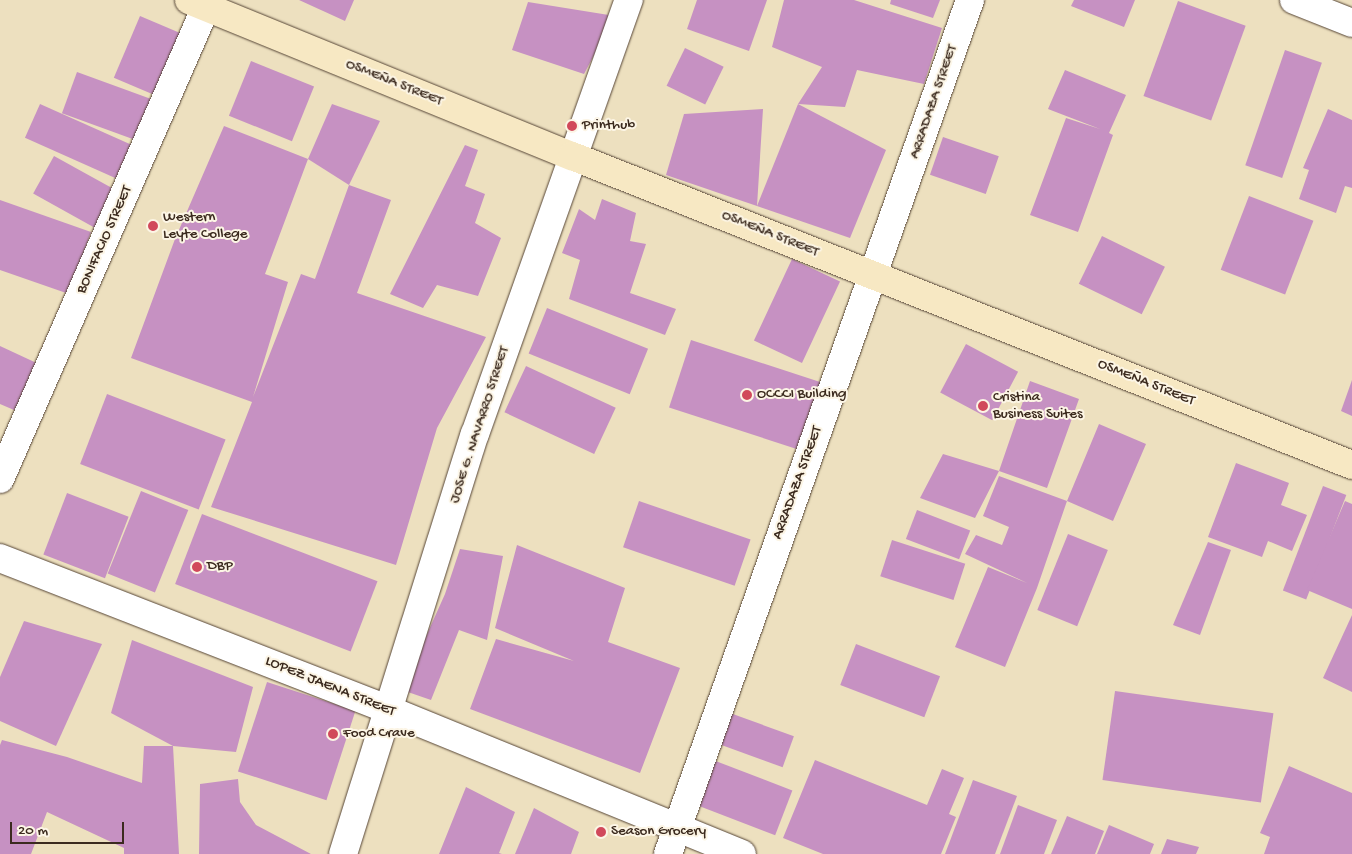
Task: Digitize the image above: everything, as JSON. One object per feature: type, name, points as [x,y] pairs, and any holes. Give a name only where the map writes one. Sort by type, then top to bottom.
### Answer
[{"type":"main road","name":"OSMEÑA STREET","points":[[202,2],[572,156],[1352,465]]},
{"type":"street","name":"JOSE G. NAVARRO STREET","points":[[343,854],[475,434],[572,156],[629,0]]},
{"type":"street","name":"ARRADAZA STREET","points":[[668,854],[970,0]]},
{"type":"street","points":[[1294,0],[1352,23]]},
{"type":"street","name":"BONIFACIO STREET","points":[[0,479],[202,2]]},
{"type":"street","name":"LOPEZ JAENA STREET","points":[[0,558],[389,710],[742,854]]},
{"type":"building","points":[[299,0],[354,0],[345,21]]},
{"type":"building","points":[[697,0],[767,0],[749,51],[687,29]]},
{"type":"building","points":[[784,0],[854,0],[942,28],[924,84],[857,70],[845,107],[798,104],[822,67],[772,47]]},
{"type":"building","points":[[891,0],[940,0],[933,18],[890,4]]},
{"type":"building","points":[[1074,0],[1135,0],[1124,27],[1071,6]]},
{"type":"building","points":[[1178,1],[1246,26],[1211,121],[1143,96]]},
{"type":"building","points":[[528,2],[615,16],[584,74],[512,50]]},
{"type":"building","points":[[140,16],[184,35],[158,96],[114,78]]},
{"type":"building","points":[[685,48],[724,67],[705,105],[667,86]]},
{"type":"building","points":[[1285,50],[1322,63],[1282,178],[1245,165]]},
{"type":"building","points":[[251,61],[314,86],[292,141],[229,116]]},
{"type":"building","points":[[1065,70],[1126,95],[1109,133],[1113,135],[1078,232],[1030,215],[1066,118],[1100,129],[1048,109]]},
{"type":"building","points":[[77,72],[156,101],[141,142],[62,113]]},
{"type":"building","points":[[40,104],[139,148],[124,182],[25,138]]},
{"type":"building","points":[[332,104],[380,121],[349,185],[308,159]]},
{"type":"building","points":[[798,104],[886,150],[850,238],[757,206]]},
{"type":"building","points":[[763,109],[757,206],[666,175],[684,114]]},
{"type":"building","points":[[1328,109],[1352,120],[1352,188],[1345,186],[1336,213],[1299,199],[1309,170],[1303,168]]},
{"type":"building","points":[[224,126],[308,159],[265,274],[288,282],[253,397],[301,274],[315,279],[349,185],[391,200],[357,293],[486,337],[437,428],[396,565],[211,507],[252,402],[131,358],[175,239]]},
{"type":"building","points":[[943,137],[999,156],[986,194],[930,175]]},
{"type":"building","points":[[465,145],[478,150],[465,186],[485,194],[475,223],[501,238],[478,296],[437,285],[423,308],[390,294]]},
{"type":"building","points":[[54,156],[120,192],[99,230],[33,194]]},
{"type":"building","points":[[1249,196],[1313,221],[1285,294],[1221,270]]},
{"type":"building","points":[[602,199],[636,213],[630,241],[646,244],[630,293],[676,309],[665,335],[569,299],[580,260],[562,253],[579,209],[595,220]]},
{"type":"building","points":[[0,200],[91,232],[69,294],[0,270]]},
{"type":"building","points":[[1102,236],[1165,267],[1142,314],[1079,284]]},
{"type":"building","points":[[792,259],[840,281],[802,363],[754,341]]},
{"type":"building","points":[[547,308],[648,349],[630,394],[529,353]]},
{"type":"building","name":"OCCCI Building","points":[[691,340],[823,383],[801,450],[669,408]]},
{"type":"building","points":[[966,344],[1018,372],[992,420],[940,393]]},
{"type":"building","points":[[0,346],[43,366],[21,413],[0,404]]},
{"type":"building","points":[[526,366],[616,408],[594,454],[504,412]]},
{"type":"building","points":[[1352,380],[1352,416],[1341,411]]},
{"type":"building","points":[[1030,381],[1079,399],[1047,488],[999,471]]},
{"type":"building","points":[[107,394],[226,440],[199,510],[80,464]]},
{"type":"building","points":[[1099,424],[1146,444],[1113,521],[1067,501]]},
{"type":"building","points":[[943,454],[999,471],[975,518],[920,498]]},
{"type":"building","points":[[1236,463],[1289,483],[1281,505],[1307,515],[1292,551],[1268,541],[1262,557],[1208,537]]},
{"type":"building","points":[[999,476],[1067,501],[1037,588],[1005,667],[955,647],[988,567],[1027,583],[965,554],[976,535],[1002,545],[1009,527],[983,516]]},
{"type":"building","points":[[1323,486],[1346,495],[1306,600],[1283,591]]},
{"type":"building","points":[[141,491],[188,510],[155,593],[108,574]]},
{"type":"building","points":[[67,493],[129,517],[105,578],[43,555]]},
{"type":"building","points":[[639,501],[751,539],[735,586],[623,547]]},
{"type":"building","points":[[1345,501],[1352,504],[1352,609],[1307,590]]},
{"type":"building","points":[[917,510],[970,530],[959,559],[906,539]]},
{"type":"building","points":[[202,514],[378,581],[351,651],[175,584]]},
{"type":"building","points":[[1068,534],[1108,550],[1077,626],[1037,610]]},
{"type":"building","points":[[892,540],[965,564],[953,600],[880,576]]},
{"type":"building","points":[[1208,542],[1231,550],[1200,635],[1173,625]]},
{"type":"building","points":[[517,545],[625,588],[608,642],[680,668],[640,773],[470,709],[496,639],[574,661],[495,628]]},
{"type":"building","points":[[460,549],[503,556],[487,640],[459,630],[431,700],[402,690],[445,594]]},
{"type":"building","points":[[1352,615],[1352,692],[1323,678]]},
{"type":"building","points":[[24,621],[102,644],[56,746],[0,721],[0,677]]},
{"type":"building","points":[[132,640],[253,687],[236,752],[173,746],[111,713]]},
{"type":"building","points":[[856,644],[940,676],[924,717],[840,685]]},
{"type":"building","points":[[267,682],[355,711],[326,800],[238,771]]},
{"type":"building","points":[[1115,691],[1273,713],[1261,802],[1102,780]]},
{"type":"building","points":[[730,713],[794,736],[783,767],[719,744]]},
{"type":"building","points":[[2,740],[67,757],[142,783],[144,746],[173,746],[179,854],[124,854],[124,848],[47,812],[31,854],[0,854],[0,745]]},
{"type":"building","points":[[713,760],[792,790],[775,835],[696,805]]},
{"type":"building","points":[[815,760],[927,805],[942,769],[964,778],[949,814],[956,817],[941,854],[823,854],[783,838]]},
{"type":"building","points":[[1289,766],[1352,793],[1352,854],[1264,854],[1270,837],[1260,833]]},
{"type":"building","points":[[238,779],[240,802],[256,825],[311,854],[199,854],[200,784]]},
{"type":"building","points":[[973,780],[1017,796],[995,854],[945,854]]},
{"type":"building","points":[[466,787],[515,812],[499,853],[502,854],[439,854]]},
{"type":"building","points":[[1018,805],[1057,820],[1044,854],[1000,854]]},
{"type":"building","points":[[534,808],[579,832],[571,854],[515,854]]},
{"type":"building","points":[[1067,816],[1104,831],[1095,854],[1051,854]]},
{"type":"building","points":[[1109,825],[1154,844],[1150,854],[1097,854]]},
{"type":"building","points":[[1167,839],[1199,847],[1196,854],[1161,854]]},
{"type":"place","name":"Printhub","points":[[572,126]]},
{"type":"place","name":"Western Leyte College","points":[[153,226]]},
{"type":"place","name":"OCCCI Building","points":[[747,395]]},
{"type":"place","name":"Cristina Business Suites","points":[[983,406]]},
{"type":"place","name":"DBP","points":[[197,567]]},
{"type":"place","name":"Food Crave","points":[[333,734]]},
{"type":"place","name":"Season Grocery","points":[[601,832]]}]
